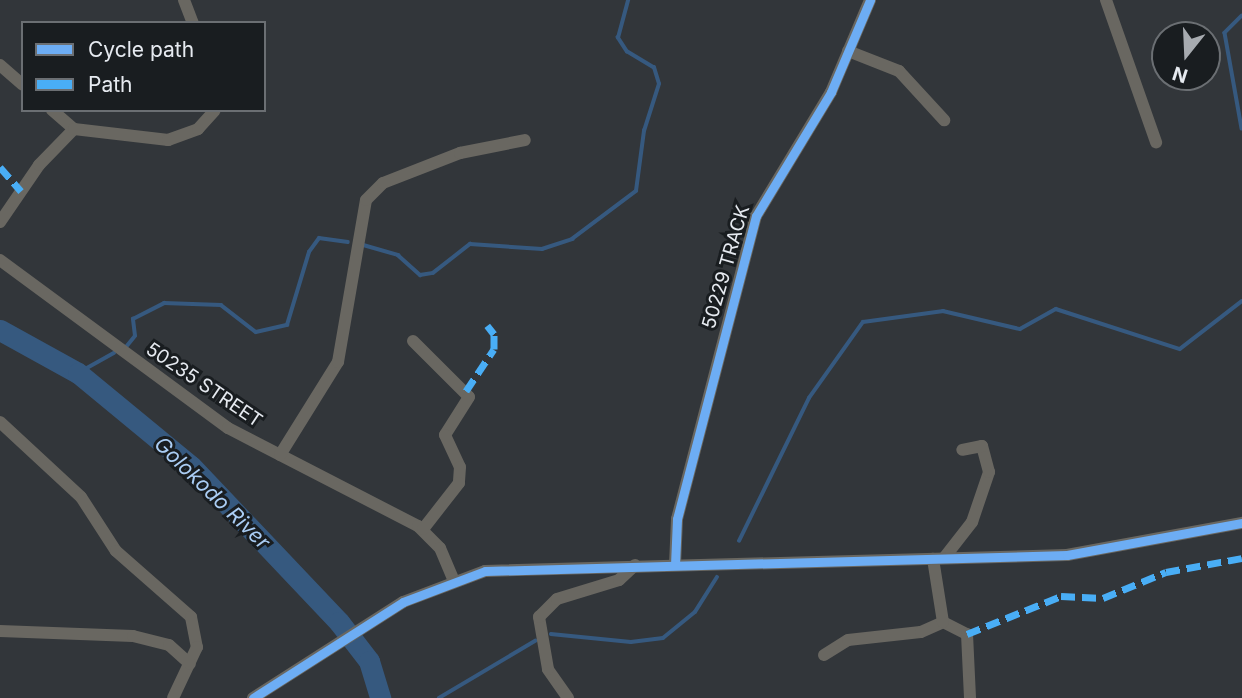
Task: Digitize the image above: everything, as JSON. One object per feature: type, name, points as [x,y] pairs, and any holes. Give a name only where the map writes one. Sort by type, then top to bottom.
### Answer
[{"type":"street","points":[[184,0],[192,21]]},
{"type":"street","name":"50229 TRACK","points":[[675,565],[677,519],[756,216],[822,109],[870,0]]},
{"type":"street","points":[[1106,0],[1156,142]]},
{"type":"street","points":[[848,51],[899,72],[944,120]]},
{"type":"street","points":[[0,65],[21,83]]},
{"type":"street","points":[[54,112],[75,129],[168,140],[198,129],[213,112]]},
{"type":"street","points":[[0,222],[39,165],[75,129]]},
{"type":"street","points":[[281,455],[338,362],[366,200],[383,183],[460,153],[525,140]]},
{"type":"street","name":"50235 STREET","points":[[0,260],[228,428],[423,529]]},
{"type":"street","points":[[413,341],[469,397],[445,435],[460,467],[459,483],[423,529],[453,579]]},
{"type":"street","points":[[0,422],[17,430],[81,497],[116,551],[191,617],[197,635],[190,664],[173,698]]},
{"type":"street","points":[[943,622],[939,559],[972,522],[989,472],[982,446],[962,450]]},
{"type":"street","points":[[253,698],[377,617],[453,579],[513,567],[1067,555],[1242,523]]},
{"type":"street","points":[[568,698],[548,669],[539,617],[557,599],[619,580],[635,565]]},
{"type":"street","points":[[943,622],[967,634],[970,698]]},
{"type":"street","points":[[824,655],[848,640],[921,632],[943,622]]},
{"type":"street","points":[[0,631],[133,636],[169,645],[190,664]]},
{"type":"waterway","points":[[360,244],[398,255],[420,275],[433,273],[470,244],[542,249],[572,239],[636,191],[644,131],[659,84],[654,68],[627,52],[618,38],[628,0]]},
{"type":"waterway","points":[[1242,16],[1225,33],[1242,128]]},
{"type":"waterway","points":[[126,347],[135,336],[133,319],[164,303],[221,305],[256,332],[287,325],[309,252],[319,238],[348,242]]},
{"type":"waterway","points":[[739,541],[809,398],[863,322],[943,311],[1020,329],[1056,309],[1180,349],[1242,301]]},
{"type":"waterway","name":"Golokodo River","points":[[0,330],[78,373],[191,466],[339,622],[369,661],[380,698]]},
{"type":"waterway","points":[[78,373],[114,353]]},
{"type":"waterway","points":[[551,634],[631,642],[663,638],[695,612],[717,577]]},
{"type":"waterway","points":[[439,698],[535,641]]},
{"type":"marked path","points":[[0,167],[21,191]]},
{"type":"marked path","points":[[466,391],[494,349],[494,334],[487,325]]},
{"type":"marked path","points":[[967,634],[1061,596],[1103,598],[1166,572],[1242,558]]},
{"type":"cycle path","points":[[675,565],[677,519],[756,216],[831,92],[870,0]]},
{"type":"cycle path","points":[[253,698],[403,602],[485,571],[1067,555],[1242,523]]}]
